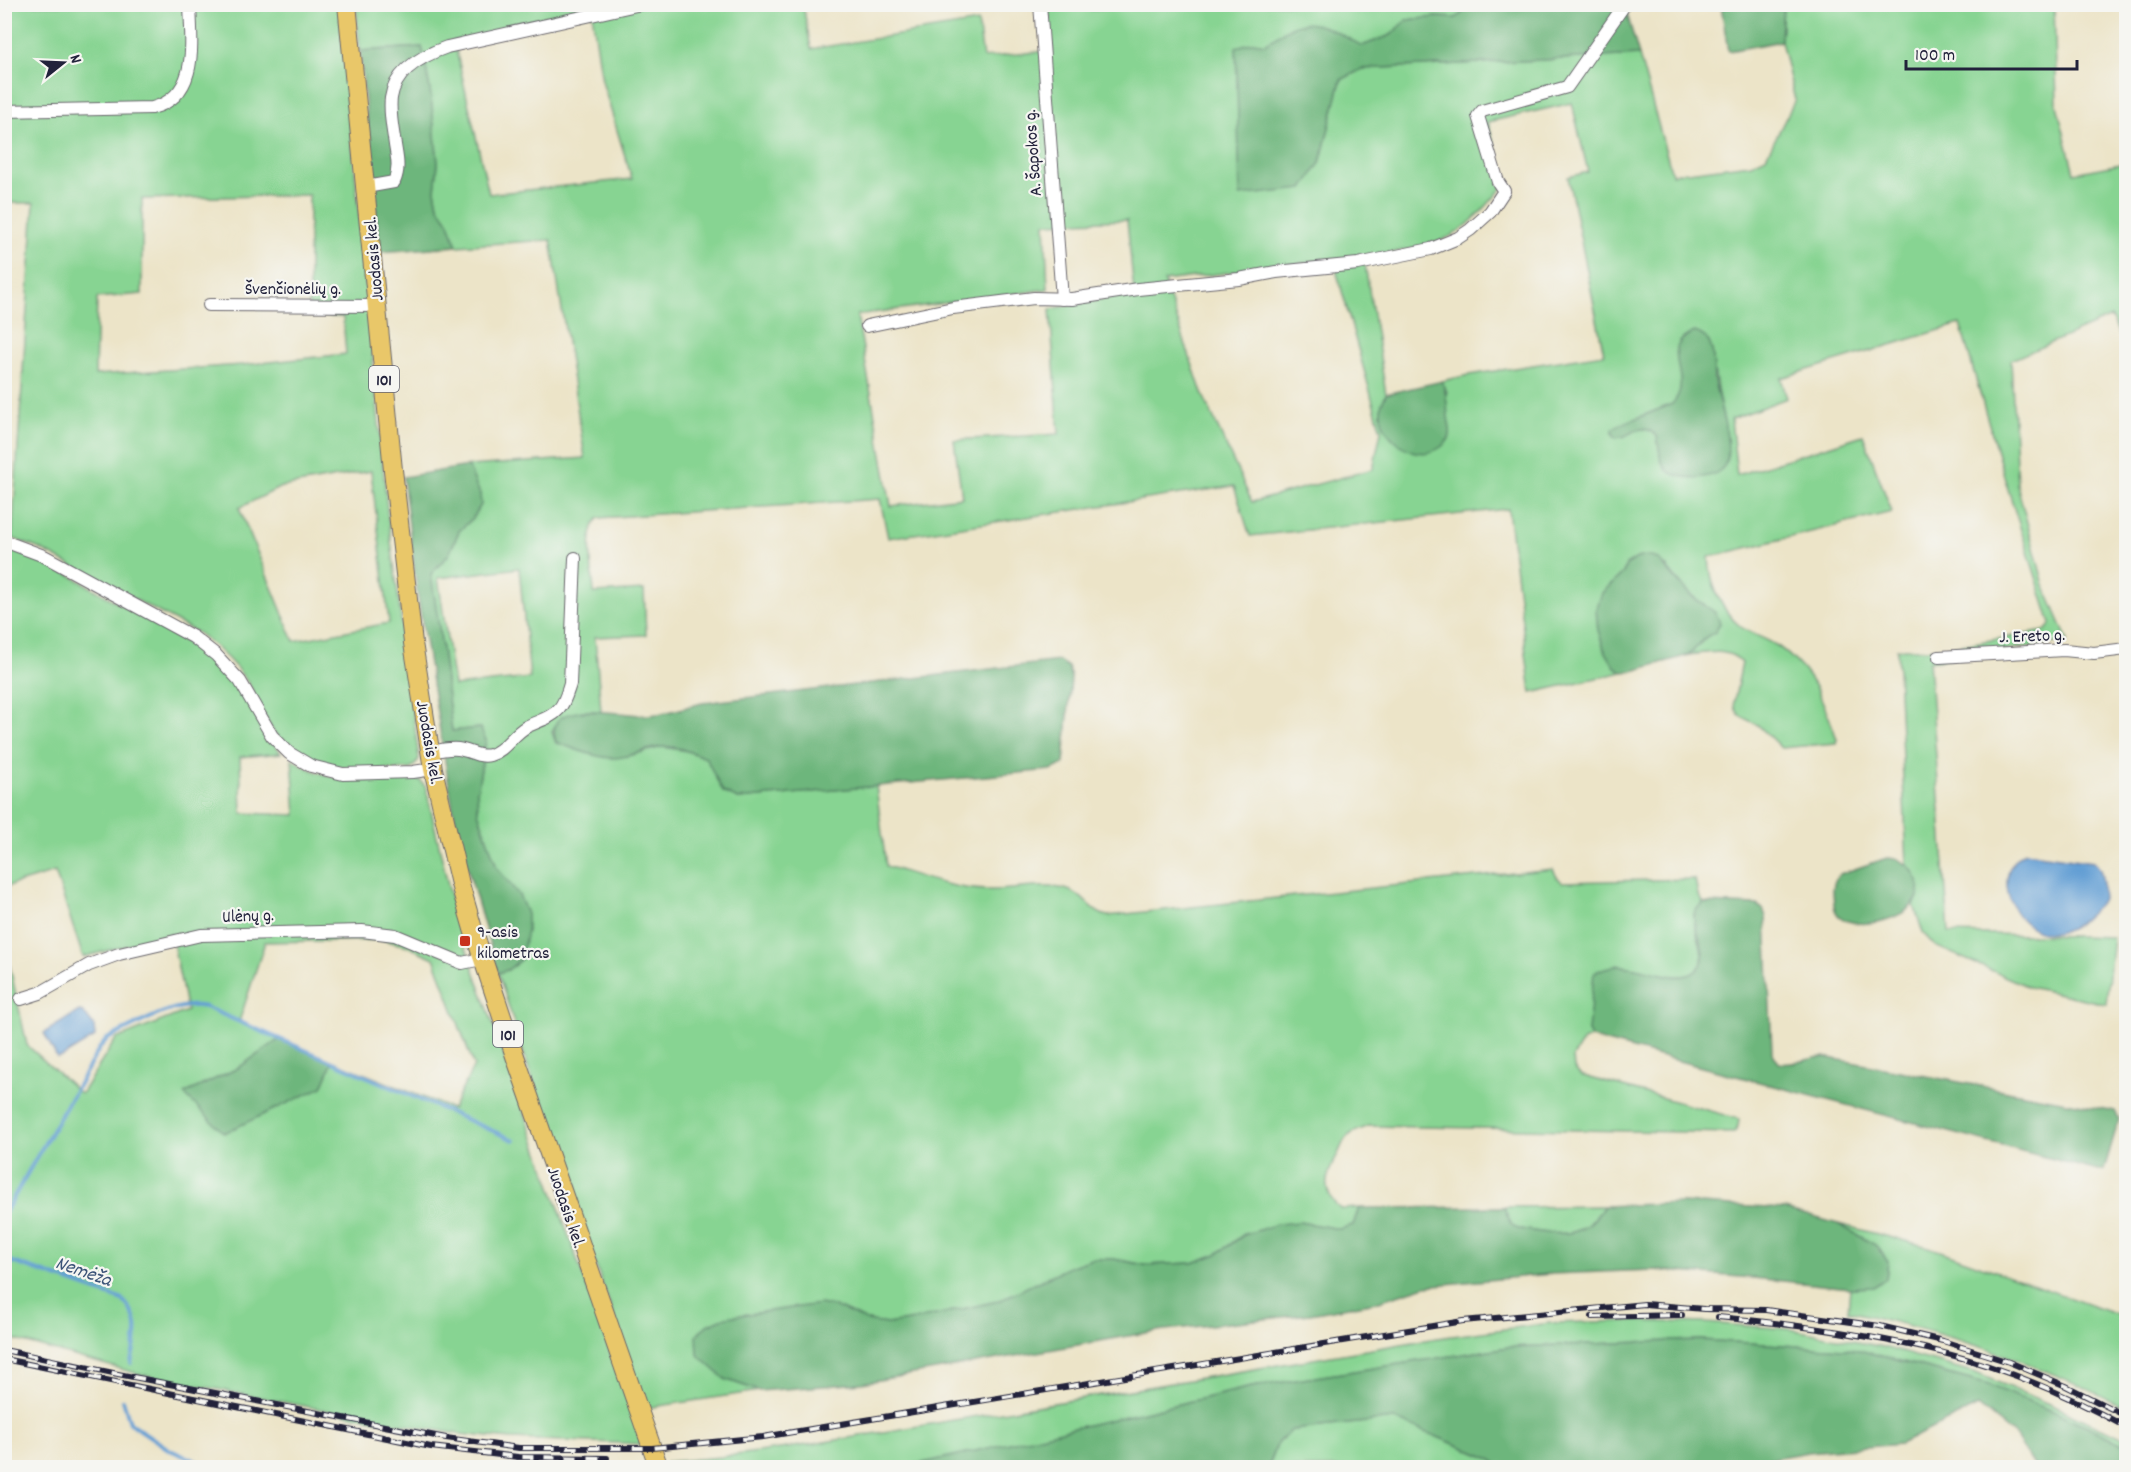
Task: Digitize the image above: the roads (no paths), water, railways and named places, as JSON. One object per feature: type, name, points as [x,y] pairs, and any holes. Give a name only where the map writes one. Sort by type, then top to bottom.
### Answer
[{"type":"main road","name":"Juodasis kel.","points":[[347,4],[393,470],[413,643],[432,760],[460,884],[482,959],[659,1467]]},
{"type":"street","points":[[4,111],[162,106],[183,85],[191,61],[190,4]]},
{"type":"street","points":[[366,187],[394,182],[398,166],[390,100],[394,87],[404,73],[423,56],[447,47],[641,4]]},
{"type":"street","name":"A. Šapokos g.","points":[[1040,4],[1062,298]]},
{"type":"street","points":[[867,326],[953,308],[1034,298],[1062,298],[1358,264],[1431,249],[1458,238],[1490,212],[1504,191],[1498,182],[1478,116],[1482,111],[1567,87],[1625,4]]},
{"type":"street","name":"Švenčionėlių g.","points":[[208,305],[377,306]]},
{"type":"street","points":[[4,541],[44,556],[193,637],[216,655],[240,681],[272,735],[289,753],[311,766],[343,774],[432,760],[449,748],[461,749],[482,756],[491,755],[504,747],[525,727],[549,717],[559,709],[566,698],[570,684],[575,558]]},
{"type":"street","name":"J. Ereto g.","points":[[1939,657],[2064,650],[2094,653],[2127,649]]},
{"type":"street","name":"Ulėnų g.","points":[[21,999],[39,993],[89,965],[119,954],[201,935],[362,932],[395,935],[462,963],[482,959]]},
{"type":"water","points":[[2025,852],[2094,862],[2100,869],[2103,885],[2103,896],[2099,904],[2077,925],[2067,930],[2056,933],[2045,932],[2026,924],[2013,907],[2007,886],[2011,866]]},
{"type":"water","points":[[79,1011],[83,1012],[94,1026],[95,1037],[57,1058],[44,1033]]},
{"type":"waterway","points":[[4,1214],[99,1049],[107,1039],[155,1015],[181,1007],[205,1007],[514,1140]]},
{"type":"waterway","name":"Nemėža","points":[[4,1259],[123,1300],[136,1323],[131,1363]]},
{"type":"waterway","name":"Nemėža","points":[[123,1400],[130,1423],[170,1450],[212,1468]]},
{"type":"railway","points":[[4,1350],[446,1438],[519,1448],[652,1448],[763,1437],[1463,1321],[1645,1304],[1704,1309],[1766,1310],[1880,1326],[1943,1341],[2009,1362],[2066,1386],[2126,1416]]},
{"type":"railway","points":[[1592,1317],[1682,1315]]},
{"type":"railway","points":[[1718,1317],[1802,1326],[1857,1335],[1964,1359],[2036,1384],[2126,1427]]},
{"type":"railway","points":[[4,1359],[431,1447],[518,1457],[607,1458]]},
{"type":"place","name":"9-asis kilometras","points":[[465,941]]}]
